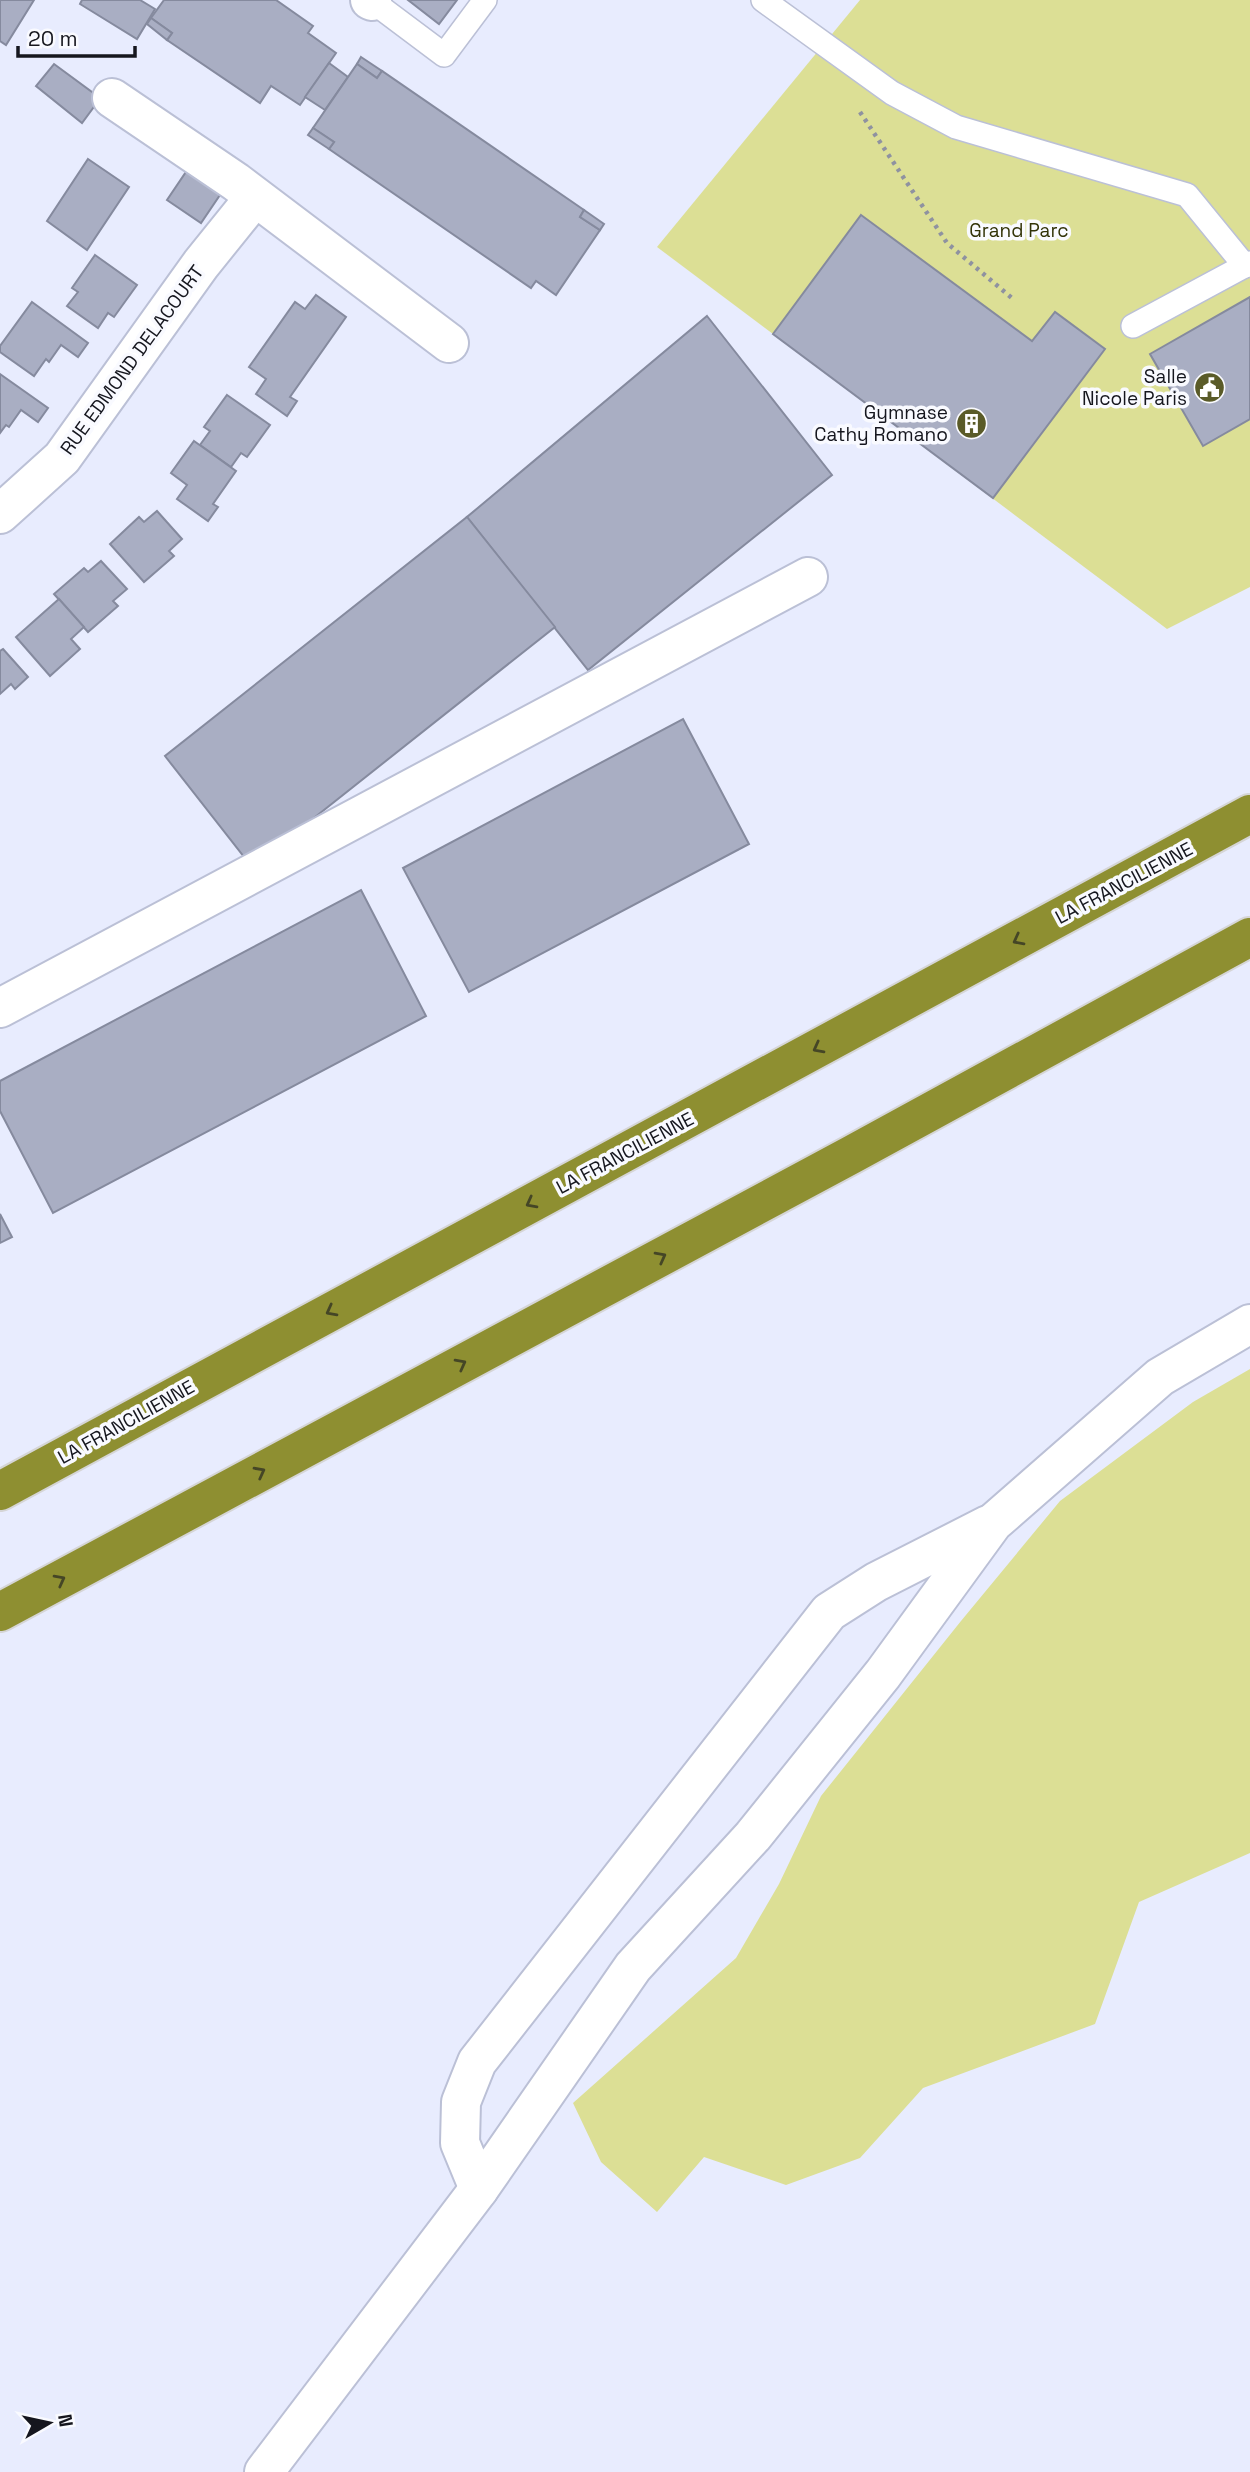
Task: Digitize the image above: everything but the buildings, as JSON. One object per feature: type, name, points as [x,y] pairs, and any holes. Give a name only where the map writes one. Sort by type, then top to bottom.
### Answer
[{"type":"highway","name":"LA FRANCILIENNE","points":[[0,1491],[1250,814]]},
{"type":"highway","points":[[0,1612],[839,1162],[1250,937]]},
{"type":"street","points":[[112,98],[255,197],[449,343]]},
{"type":"street","name":"RUE EDMOND DELACOURT","points":[[0,514],[62,458],[201,264],[255,197]]},
{"type":"street","points":[[0,1009],[808,577]]},
{"type":"street","points":[[264,2472],[479,2189],[633,1967],[753,1836],[884,1674],[993,1523],[1160,1377],[1250,1324]]},
{"type":"street","points":[[479,2189],[460,2143],[461,2102],[477,2062],[829,1612],[876,1582],[993,1523]]},
{"type":"lane","points":[[371,0],[444,55],[485,0]]},
{"type":"lane","points":[[763,0],[892,93],[956,127],[1187,195],[1247,264],[1133,326]]},
{"type":"path","points":[[856,104],[947,243],[1013,299]]},
{"type":"green space","name":"Grand Parc","points":[[860,0],[1250,0],[1250,587],[1167,629],[657,247]]},
{"type":"green space","points":[[1250,1369],[1250,1853],[1139,1902],[1095,2024],[923,2088],[860,2158],[786,2185],[704,2157],[657,2212],[601,2162],[573,2103],[736,1958],[779,1884],[821,1796],[1060,1501],[1193,1402]]},
{"type":"place","name":"Salle Nicole Paris","points":[[1210,387]]},
{"type":"place","name":"Gymnase Cathy Romano","points":[[971,423]]}]
